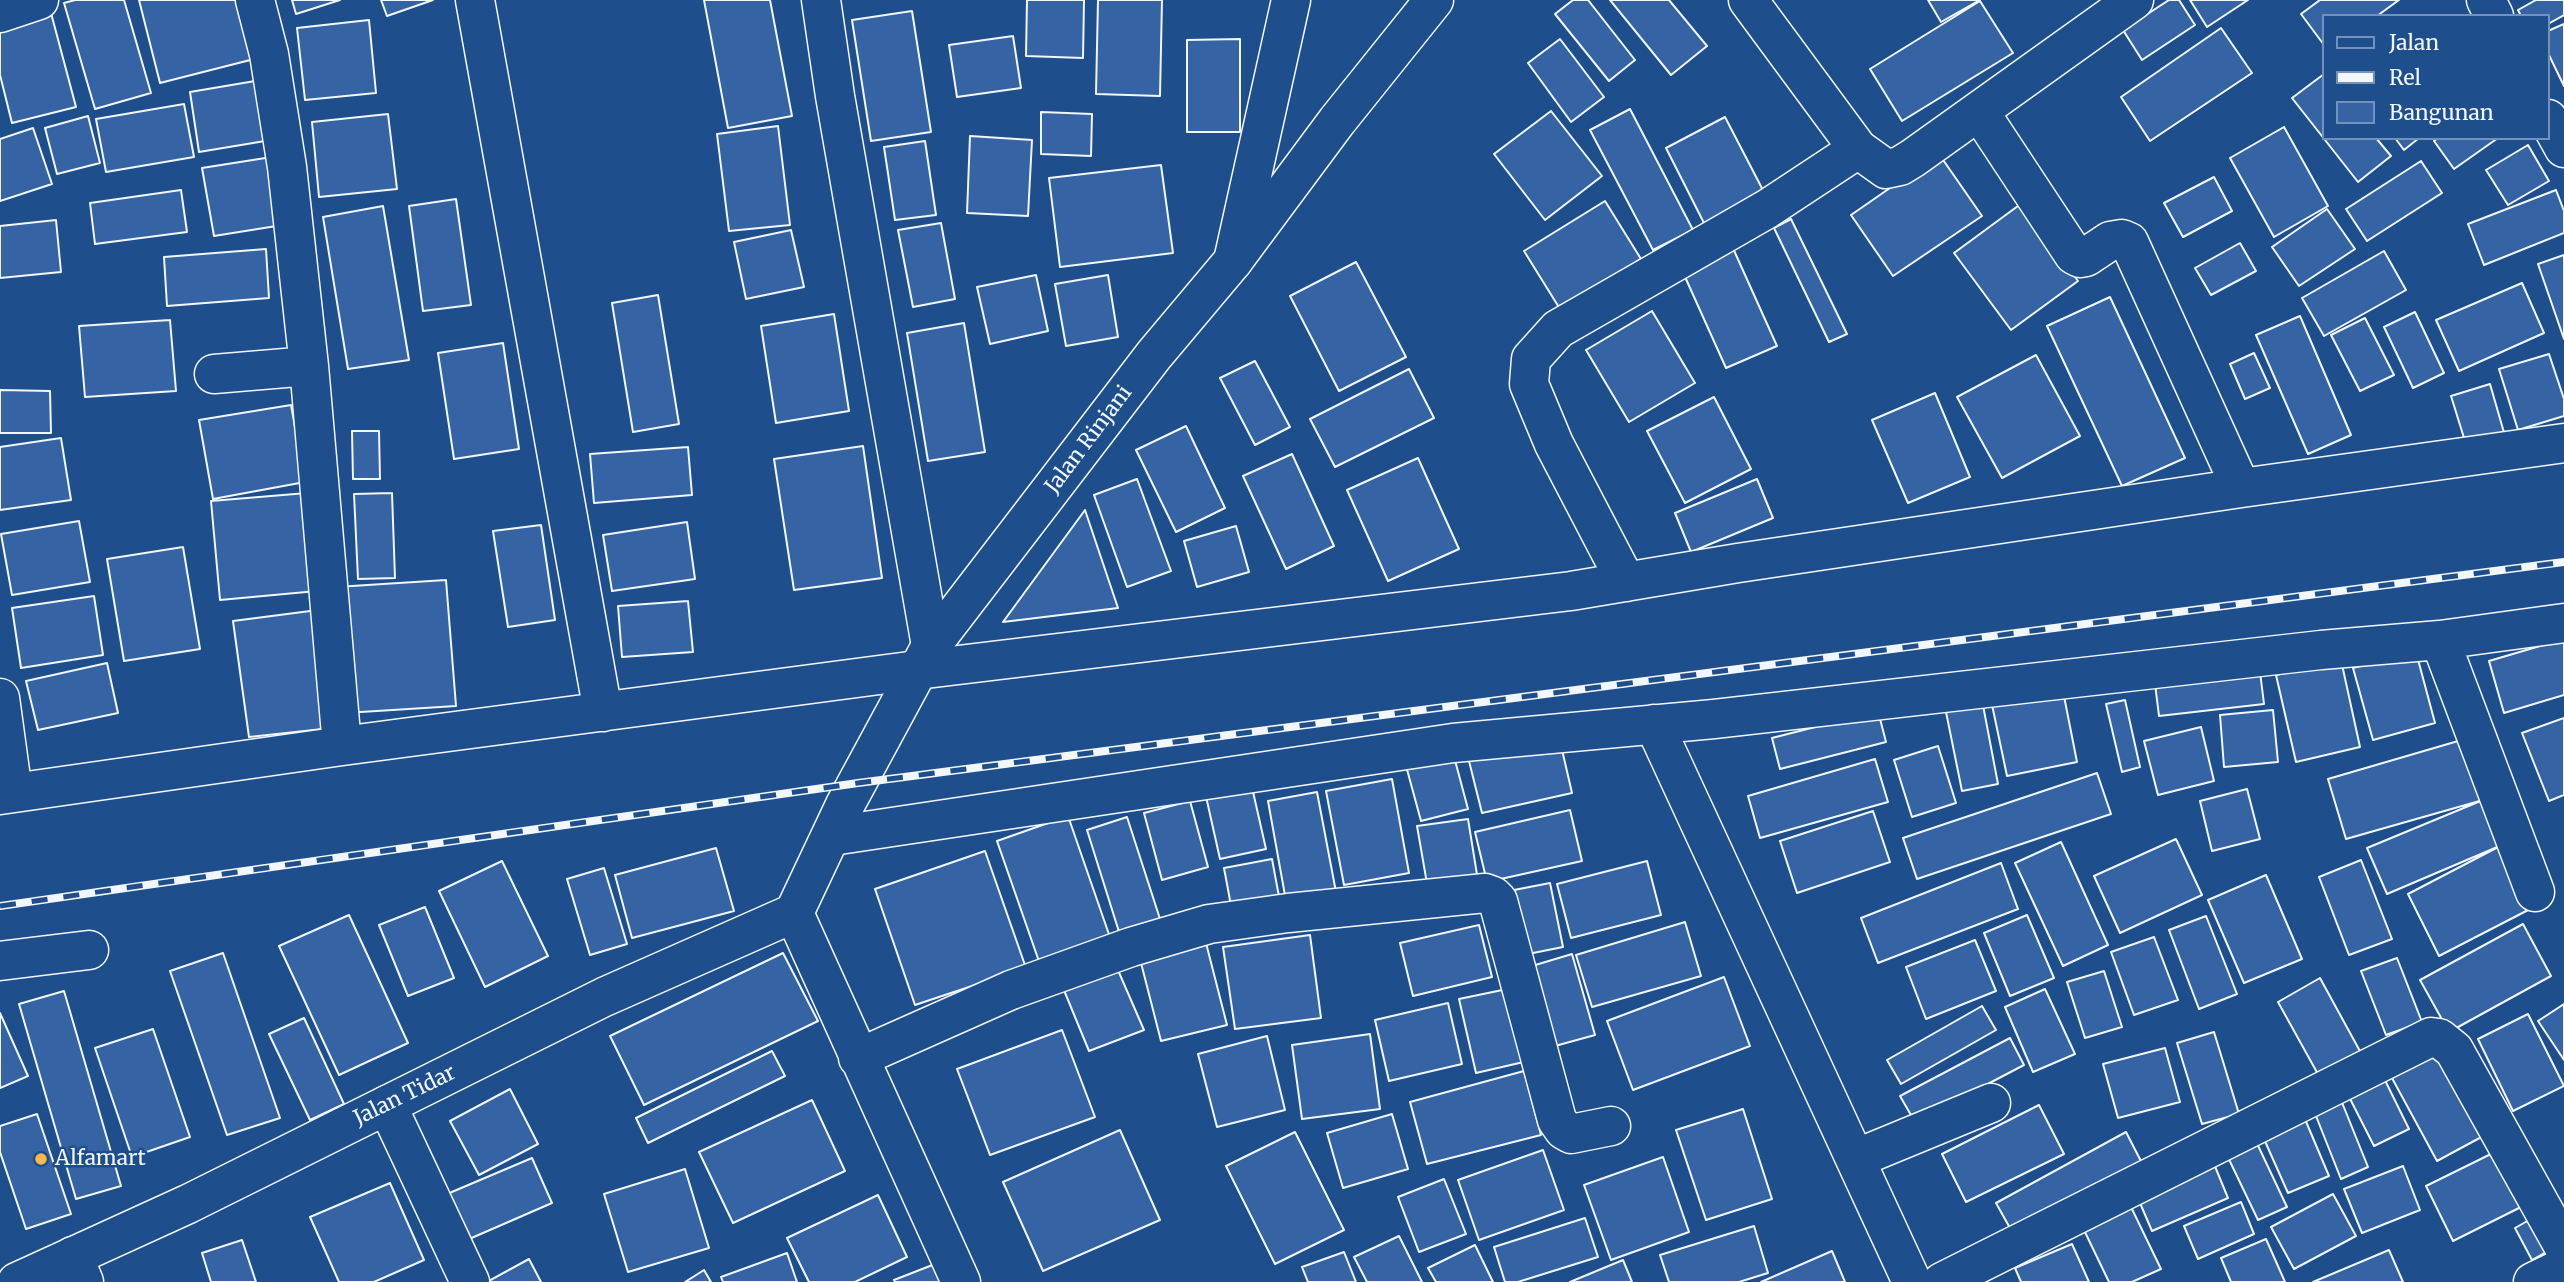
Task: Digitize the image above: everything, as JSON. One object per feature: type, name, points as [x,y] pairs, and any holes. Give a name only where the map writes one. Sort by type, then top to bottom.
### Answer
[{"type":"street","points":[[0,13],[39,0]]},
{"type":"street","points":[[256,0],[287,167],[309,366],[342,746]]},
{"type":"street","points":[[475,0],[603,712]]},
{"type":"street","points":[[821,0],[924,658]]},
{"type":"street","points":[[1233,261],[1291,0]]},
{"type":"street","name":"Jalan Rinjani","points":[[794,913],[845,805],[924,658],[1154,355],[1233,261],[1337,121],[1434,0]]},
{"type":"street","points":[[1748,0],[1858,149],[1886,169],[1900,166],[2134,0]]},
{"type":"street","points":[[1979,111],[2074,255],[2086,257],[2110,241],[2122,239],[2129,242],[2241,488]]},
{"type":"street","points":[[2550,122],[2564,148]]},
{"type":"street","points":[[1626,582],[1554,444],[1529,384],[1531,359],[1558,329],[1767,209],[1858,149]]},
{"type":"street","points":[[214,374],[309,366]]},
{"type":"street","points":[[0,698],[7,794],[603,712],[924,658],[1571,591],[2241,488],[2564,443]]},
{"type":"street","points":[[832,836],[1453,743],[2440,640],[2564,623]]},
{"type":"street","points":[[2440,640],[2535,892]]},
{"type":"street","points":[[1654,724],[1912,1282]]},
{"type":"street","points":[[858,1058],[1011,990],[1131,947],[1209,924],[1288,912],[1485,893],[1498,901],[1557,1120],[1564,1130],[1572,1134],[1611,1126]]},
{"type":"street","points":[[794,913],[961,1282]]},
{"type":"street","name":"Jalan Tidar","points":[[17,1282],[79,1269],[188,1204],[604,998],[794,913]]},
{"type":"street","points":[[0,961],[89,950]]},
{"type":"street","points":[[1942,1282],[2431,1037],[2439,1038],[2454,1050],[2564,1247]]},
{"type":"street","points":[[1855,1160],[1991,1103]]},
{"type":"street","points":[[387,1105],[470,1282]]},
{"type":"street","points":[[2533,1282],[2564,1267]]},
{"type":"building","points":[[75,0],[124,0],[151,93],[95,109],[64,3]]},
{"type":"building","points":[[139,0],[248,0],[262,57],[160,83]]},
{"type":"building","points":[[292,0],[340,0],[296,14]]},
{"type":"building","points":[[381,0],[433,0],[387,16]]},
{"type":"building","points":[[704,0],[770,0],[792,116],[728,128]]},
{"type":"building","points":[[1027,0],[1084,0],[1083,58],[1026,56]]},
{"type":"building","points":[[1098,0],[1162,0],[1160,96],[1096,94]]},
{"type":"building","points":[[1573,0],[1588,0],[1635,60],[1609,81],[1555,14]]},
{"type":"building","points":[[1610,0],[1669,0],[1707,46],[1671,75]]},
{"type":"building","points":[[1928,0],[1980,0],[1941,22]]},
{"type":"building","points":[[2169,0],[2179,0],[2195,25],[2142,60],[2123,30]]},
{"type":"building","points":[[2190,0],[2248,0],[2207,27]]},
{"type":"building","points":[[2320,0],[2399,0],[2380,14],[2322,14],[2322,42],[2301,14]]},
{"type":"building","points":[[2536,0],[2564,0],[2564,15],[2550,23],[2550,14],[2520,14],[2518,10]]},
{"type":"building","points":[[1980,1],[2013,53],[1902,121],[1870,69]]},
{"type":"building","points":[[912,11],[931,132],[871,141],[852,20]]},
{"type":"building","points":[[51,13],[76,107],[12,123],[0,75],[0,25]]},
{"type":"building","points":[[369,20],[376,93],[305,100],[297,28]]},
{"type":"building","points":[[2564,24],[2564,86],[2550,57],[2550,30]]},
{"type":"building","points":[[2221,28],[2252,73],[2150,141],[2121,97]]},
{"type":"building","points":[[1013,36],[1021,88],[957,97],[949,45]]},
{"type":"building","points":[[1240,39],[1240,132],[1187,132],[1187,40]]},
{"type":"building","points":[[1560,39],[1604,97],[1571,122],[1528,63]]},
{"type":"building","points":[[2322,76],[2322,136],[2292,98]]},
{"type":"building","points":[[261,80],[271,140],[199,152],[190,92]]},
{"type":"building","points":[[184,104],[194,157],[106,172],[96,119]]},
{"type":"building","points":[[1630,109],[1693,230],[1653,250],[1590,130]]},
{"type":"building","points":[[1551,111],[1602,176],[1545,220],[1494,154]]},
{"type":"building","points":[[1041,112],[1092,114],[1091,156],[1041,154]]},
{"type":"building","points":[[388,114],[397,189],[319,197],[312,122]]},
{"type":"building","points":[[88,116],[100,163],[57,174],[45,128]]},
{"type":"building","points":[[1725,117],[1766,196],[1706,227],[1666,148]]},
{"type":"building","points":[[778,126],[790,225],[729,231],[717,134]]},
{"type":"building","points":[[2284,127],[2328,206],[2274,237],[2230,158]]},
{"type":"building","points":[[33,128],[52,184],[0,201],[0,139]]},
{"type":"building","points":[[970,136],[1032,140],[1028,216],[967,213]]},
{"type":"building","points":[[2325,140],[2378,140],[2391,156],[2358,182]]},
{"type":"building","points":[[2396,140],[2416,140],[2404,150]]},
{"type":"building","points":[[2435,140],[2495,140],[2454,169]]},
{"type":"building","points":[[925,141],[936,215],[895,220],[884,147]]},
{"type":"building","points":[[2528,145],[2549,181],[2508,205],[2486,170]]},
{"type":"building","points":[[1939,154],[1982,216],[1893,276],[1851,215]]},
{"type":"building","points":[[278,156],[289,224],[214,236],[202,168]]},
{"type":"building","points":[[2421,161],[2442,193],[2367,241],[2346,209]]},
{"type":"building","points":[[1161,165],[1173,253],[1060,267],[1049,178]]},
{"type":"building","points":[[2214,177],[2232,211],[2183,237],[2164,203]]},
{"type":"building","points":[[181,190],[187,232],[95,244],[90,203]]},
{"type":"building","points":[[2556,190],[2564,211],[2564,233],[2484,265],[2468,224]]},
{"type":"building","points":[[456,199],[471,305],[423,311],[409,206]]},
{"type":"building","points":[[1605,201],[1641,259],[1560,309],[1524,251]]},
{"type":"building","points":[[2022,203],[2078,281],[2011,330],[1954,253]]},
{"type":"building","points":[[383,206],[409,360],[348,369],[323,217]]},
{"type":"building","points":[[2327,209],[2355,249],[2299,286],[2272,247]]},
{"type":"building","points":[[1791,219],[1847,334],[1829,342],[1774,228]]},
{"type":"building","points":[[56,220],[61,272],[0,278],[0,226]]},
{"type":"building","points":[[941,223],[955,299],[913,307],[898,230]]},
{"type":"building","points":[[791,230],[804,287],[746,299],[734,242]]},
{"type":"building","points":[[2240,243],[2256,271],[2211,295],[2195,268]]},
{"type":"building","points":[[1732,246],[1777,346],[1726,368],[1681,268]]},
{"type":"building","points":[[266,249],[269,298],[167,306],[164,257]]},
{"type":"building","points":[[2384,251],[2406,290],[2324,336],[2302,298]]},
{"type":"building","points":[[2564,255],[2564,339],[2538,264]]},
{"type":"building","points":[[1356,262],[1406,357],[1339,391],[1290,296]]},
{"type":"building","points":[[1036,275],[1048,331],[990,344],[977,287]]},
{"type":"building","points":[[1108,275],[1118,337],[1066,346],[1055,284]]},
{"type":"building","points":[[2522,283],[2544,333],[2459,371],[2436,320]]},
{"type":"building","points":[[658,295],[679,424],[633,432],[612,303]]},
{"type":"building","points":[[2110,297],[2185,458],[2122,486],[2047,326]]},
{"type":"building","points":[[1652,311],[1695,383],[1629,422],[1586,350]]},
{"type":"building","points":[[2415,312],[2444,373],[2413,388],[2384,327]]},
{"type":"building","points":[[834,314],[849,411],[776,423],[761,326]]},
{"type":"building","points":[[2300,316],[2351,435],[2308,454],[2256,335]]},
{"type":"building","points":[[2365,318],[2394,375],[2360,391],[2331,335]]},
{"type":"building","points":[[170,320],[176,391],[85,397],[79,326]]},
{"type":"building","points":[[964,323],[985,452],[928,461],[907,333]]},
{"type":"building","points":[[503,343],[519,449],[454,459],[438,353]]},
{"type":"building","points":[[2254,353],[2270,388],[2245,399],[2230,364]]},
{"type":"building","points":[[2549,354],[2564,399],[2564,416],[2518,430],[2499,369]]},
{"type":"building","points":[[2036,355],[2080,436],[2002,478],[1957,397]]},
{"type":"building","points":[[1255,361],[1290,427],[1255,445],[1220,378]]},
{"type":"building","points":[[1409,369],[1434,418],[1335,467],[1310,419]]},
{"type":"building","points":[[2490,384],[2507,443],[2469,454],[2451,396]]},
{"type":"building","points":[[0,390],[50,391],[51,433],[0,433]]},
{"type":"building","points":[[1935,393],[1970,477],[1908,503],[1872,420]]},
{"type":"building","points":[[1714,397],[1751,469],[1685,503],[1647,431]]},
{"type":"building","points":[[291,405],[305,482],[213,499],[199,420]]},
{"type":"building","points":[[1186,426],[1225,508],[1176,532],[1136,450]]},
{"type":"building","points":[[352,431],[379,431],[380,479],[353,479]]},
{"type":"building","points":[[61,438],[71,500],[0,510],[0,447]]},
{"type":"building","points":[[863,446],[882,578],[794,590],[774,459]]},
{"type":"building","points":[[688,447],[692,495],[594,503],[590,454]]},
{"type":"building","points":[[1292,454],[1334,546],[1286,569],[1243,476]]},
{"type":"building","points":[[1418,458],[1459,549],[1388,581],[1347,490]]},
{"type":"building","points":[[1137,479],[1171,571],[1127,587],[1094,495]]},
{"type":"building","points":[[1757,479],[1773,518],[1691,552],[1675,513]]},
{"type":"building","points":[[307,493],[317,591],[220,600],[211,501]]},
{"type":"building","points":[[392,493],[395,578],[358,579],[354,494]]},
{"type":"building","points":[[1085,510],[1118,608],[1003,622]]},
{"type":"building","points":[[79,521],[90,582],[12,595],[1,534]]},
{"type":"building","points":[[687,522],[695,579],[612,591],[603,535]]},
{"type":"building","points":[[541,525],[555,620],[508,627],[493,531]]},
{"type":"building","points":[[1236,526],[1249,572],[1197,587],[1184,541]]},
{"type":"building","points":[[183,547],[200,649],[124,661],[107,559]]},
{"type":"building","points":[[446,580],[456,706],[345,713],[336,587]]},
{"type":"building","points":[[94,596],[103,655],[21,668],[12,608]]},
{"type":"building","points":[[688,601],[693,652],[622,657],[618,606]]},
{"type":"building","points":[[318,610],[332,728],[249,737],[233,621]]},
{"type":"building","points":[[2564,639],[2564,695],[2504,713],[2489,661]]},
{"type":"building","points":[[2416,652],[2435,723],[2373,740],[2353,668]]},
{"type":"building","points":[[2341,660],[2360,747],[2296,762],[2276,675]]},
{"type":"building","points":[[107,663],[118,713],[38,730],[26,681]]},
{"type":"building","points":[[2259,664],[2264,704],[2159,716],[2154,676]]},
{"type":"building","points":[[2062,686],[2077,762],[2007,776],[1991,700]]},
{"type":"building","points":[[1982,700],[1998,784],[1962,791],[1945,707]]},
{"type":"building","points":[[2125,700],[2140,767],[2122,772],[2106,704]]},
{"type":"building","points":[[2273,710],[2278,762],[2224,767],[2220,715]]},
{"type":"building","points":[[1878,711],[1886,742],[1780,769],[1772,738]]},
{"type":"building","points":[[2564,718],[2564,795],[2549,801],[2522,733]]},
{"type":"building","points":[[2201,727],[2214,781],[2158,795],[2144,741]]},
{"type":"building","points":[[2465,739],[2483,800],[2346,839],[2328,779]]},
{"type":"building","points":[[1560,741],[1572,793],[1482,813],[1469,761]]},
{"type":"building","points":[[1938,746],[1956,803],[1912,817],[1894,760]]},
{"type":"building","points":[[1452,749],[1468,809],[1421,821],[1405,762]]},
{"type":"building","points":[[1875,759],[1888,802],[1760,838],[1748,796]]},
{"type":"building","points":[[2097,773],[2111,814],[1917,879],[1903,838]]},
{"type":"building","points":[[1392,779],[1409,873],[1344,885],[1326,791]]},
{"type":"building","points":[[1251,783],[1266,849],[1220,859],[1205,792]]},
{"type":"building","points":[[2247,789],[2260,839],[2212,851],[2200,801]]},
{"type":"building","points":[[1317,792],[1336,892],[1286,901],[1268,801]]},
{"type":"building","points":[[2483,800],[2502,845],[2387,894],[2367,848]]},
{"type":"building","points":[[1190,801],[1208,867],[1162,880],[1144,813]]},
{"type":"building","points":[[1570,810],[1582,861],[1487,882],[1475,832]]},
{"type":"building","points":[[1873,811],[1890,862],[1797,893],[1780,841]]},
{"type":"building","points":[[1068,816],[1113,946],[1042,970],[997,841]]},
{"type":"building","points":[[1127,817],[1161,922],[1120,935],[1087,830]]},
{"type":"building","points":[[1468,819],[1479,887],[1429,895],[1417,826]]},
{"type":"building","points":[[2176,839],[2202,895],[2120,933],[2094,876]]},
{"type":"building","points":[[2061,842],[2108,945],[2063,966],[2015,863]]},
{"type":"building","points":[[2502,845],[2534,907],[2439,956],[2408,894]]},
{"type":"building","points":[[716,848],[734,911],[632,938],[615,875]]},
{"type":"building","points":[[985,851],[1026,968],[915,1005],[875,889]]},
{"type":"building","points":[[1272,859],[1280,902],[1232,911],[1224,868]]},
{"type":"building","points":[[2361,860],[2392,939],[2349,955],[2319,877]]},
{"type":"building","points":[[502,861],[548,956],[485,987],[439,891]]},
{"type":"building","points":[[1647,861],[1661,915],[1571,938],[1557,884]]},
{"type":"building","points":[[2001,863],[2018,909],[1878,963],[1861,918]]},
{"type":"building","points":[[604,868],[627,944],[590,955],[567,879]]},
{"type":"building","points":[[2266,875],[2302,959],[2244,983],[2208,900]]},
{"type":"building","points":[[1550,883],[1563,947],[1528,954],[1514,890]]},
{"type":"building","points":[[425,907],[454,978],[408,996],[379,925]]},
{"type":"building","points":[[349,915],[408,1043],[339,1075],[279,946]]},
{"type":"building","points":[[2027,915],[2054,978],[2010,996],[1984,933]]},
{"type":"building","points":[[2206,916],[2237,994],[2199,1009],[2169,930]]},
{"type":"building","points":[[1685,922],[1701,976],[1592,1007],[1576,955]]},
{"type":"building","points":[[2523,924],[2551,976],[2449,1032],[2420,980]]},
{"type":"building","points":[[1479,925],[1492,977],[1413,996],[1400,943]]},
{"type":"building","points":[[1310,935],[1321,1018],[1235,1029],[1223,947]]},
{"type":"building","points":[[2154,937],[2178,1000],[2134,1015],[2111,952]]},
{"type":"building","points":[[1975,940],[1996,991],[1926,1019],[1906,967]]},
{"type":"building","points":[[1206,943],[1227,1025],[1161,1041],[1140,959]]},
{"type":"building","points":[[223,953],[280,1118],[227,1135],[170,971]]},
{"type":"building","points":[[783,953],[818,1021],[644,1105],[610,1036]]},
{"type":"building","points":[[1572,954],[1595,1035],[1555,1046],[1532,966]]},
{"type":"building","points":[[2397,958],[2422,1022],[2386,1035],[2361,971]]},
{"type":"building","points":[[1114,961],[1144,1030],[1089,1051],[1061,983]]},
{"type":"building","points":[[2104,971],[2122,1027],[2085,1038],[2067,982]]},
{"type":"building","points":[[1724,977],[1750,1046],[1633,1090],[1607,1021]]},
{"type":"building","points":[[2320,978],[2361,1053],[2319,1076],[2278,1002]]},
{"type":"building","points":[[1512,988],[1528,1061],[1476,1073],[1459,999]]},
{"type":"building","points":[[2045,989],[2075,1054],[2033,1072],[2005,1007]]},
{"type":"building","points":[[64,991],[121,1186],[76,1199],[19,1004]]},
{"type":"building","points":[[1448,1003],[1462,1064],[1389,1081],[1375,1020]]},
{"type":"building","points":[[2564,1004],[2564,1060],[2538,1021]]},
{"type":"building","points":[[1982,1006],[1996,1030],[1901,1084],[1887,1060]]},
{"type":"building","points":[[0,1013],[28,1076],[0,1088]]},
{"type":"building","points":[[2528,1014],[2564,1086],[2513,1111],[2478,1039]]},
{"type":"building","points":[[304,1018],[344,1104],[310,1120],[269,1034]]},
{"type":"building","points":[[153,1029],[190,1137],[132,1157],[95,1048]]},
{"type":"building","points":[[1062,1030],[1095,1117],[990,1155],[957,1069]]},
{"type":"building","points":[[2214,1032],[2239,1114],[2202,1124],[2177,1043]]},
{"type":"building","points":[[1370,1034],[1380,1109],[1302,1119],[1292,1045]]},
{"type":"building","points":[[1267,1036],[1285,1110],[1217,1127],[1198,1054]]},
{"type":"building","points":[[2010,1038],[2024,1065],[1915,1122],[1900,1096]]},
{"type":"building","points":[[2436,1041],[2487,1134],[2437,1161],[2386,1067]]},
{"type":"building","points":[[2165,1048],[2180,1102],[2118,1118],[2103,1064]]},
{"type":"building","points":[[772,1051],[785,1076],[648,1143],[636,1118]]},
{"type":"building","points":[[2378,1066],[2409,1129],[2374,1146],[2342,1083]]},
{"type":"building","points":[[1524,1071],[1541,1135],[1427,1164],[1410,1102]]},
{"type":"building","points":[[510,1089],[538,1144],[479,1175],[450,1121]]},
{"type":"building","points":[[812,1100],[845,1171],[733,1223],[699,1152]]},
{"type":"building","points":[[2341,1100],[2368,1167],[2341,1179],[2314,1111]]},
{"type":"building","points":[[2039,1105],[2064,1154],[1966,1202],[1942,1154]]},
{"type":"building","points":[[1743,1109],[1772,1199],[1706,1220],[1676,1130]]},
{"type":"building","points":[[2302,1112],[2329,1176],[2288,1193],[2260,1130]]},
{"type":"building","points":[[37,1114],[71,1214],[26,1229],[0,1152],[0,1126]]},
{"type":"building","points":[[1392,1114],[1408,1169],[1343,1188],[1327,1133]]},
{"type":"building","points":[[1120,1130],[1160,1220],[1043,1271],[1003,1182]]},
{"type":"building","points":[[1295,1132],[1344,1230],[1275,1264],[1226,1166]]},
{"type":"building","points":[[2126,1132],[2144,1167],[2015,1237],[1996,1203]]},
{"type":"building","points":[[2253,1135],[2287,1207],[2258,1220],[2224,1149]]},
{"type":"building","points":[[1543,1150],[1564,1210],[1479,1240],[1458,1180]]},
{"type":"building","points":[[2497,1151],[2525,1205],[2453,1241],[2426,1186]]},
{"type":"building","points":[[1663,1157],[1689,1232],[1611,1260],[1584,1185]]},
{"type":"building","points":[[532,1158],[552,1203],[460,1243],[440,1197]]},
{"type":"building","points":[[2214,1164],[2228,1198],[2152,1231],[2137,1196]]},
{"type":"building","points":[[2403,1166],[2420,1210],[2362,1233],[2344,1189]]},
{"type":"building","points":[[685,1169],[709,1248],[628,1272],[604,1194]]},
{"type":"building","points":[[1444,1179],[1466,1234],[1419,1252],[1398,1197]]},
{"type":"building","points":[[390,1183],[424,1260],[374,1282],[339,1282],[310,1217]]},
{"type":"building","points":[[2333,1194],[2356,1236],[2294,1269],[2271,1227]]},
{"type":"building","points":[[878,1195],[907,1257],[855,1282],[809,1282],[787,1238]]},
{"type":"building","points":[[2241,1202],[2254,1234],[2198,1259],[2184,1226]]},
{"type":"building","points":[[2131,1207],[2161,1269],[2132,1282],[2109,1282],[2083,1228]]},
{"type":"building","points":[[2538,1215],[2555,1247],[2532,1260],[2515,1228]]},
{"type":"building","points":[[1585,1218],[1598,1257],[1518,1282],[1505,1282],[1494,1247]]},
{"type":"building","points":[[1754,1226],[1768,1273],[1739,1282],[1669,1282],[1660,1255]]},
{"type":"building","points":[[1399,1236],[1422,1282],[1367,1282],[1354,1257]]},
{"type":"building","points":[[2266,1239],[2285,1282],[2231,1282],[2221,1258]]},
{"type":"building","points":[[242,1240],[256,1282],[211,1282],[202,1253]]},
{"type":"building","points":[[2072,1244],[2089,1282],[2021,1282],[2015,1268]]},
{"type":"building","points":[[1475,1245],[1493,1282],[1436,1282],[1428,1268]]},
{"type":"building","points":[[2389,1250],[2403,1282],[2313,1282]]},
{"type":"building","points":[[1832,1251],[1845,1282],[1761,1282]]},
{"type":"building","points":[[1344,1252],[1356,1282],[1308,1282],[1302,1267]]},
{"type":"building","points":[[787,1253],[797,1282],[723,1282],[721,1277]]},
{"type":"building","points":[[529,1259],[541,1282],[487,1282]]},
{"type":"building","points":[[1623,1260],[1632,1282],[1570,1282]]},
{"type":"building","points":[[935,1264],[942,1282],[894,1280]]},
{"type":"building","points":[[704,1270],[711,1282],[685,1282]]},
{"type":"railway","points":[[0,906],[858,783],[2564,562]]},
{"type":"place","name":"Alfamart","points":[[41,1159]]}]
